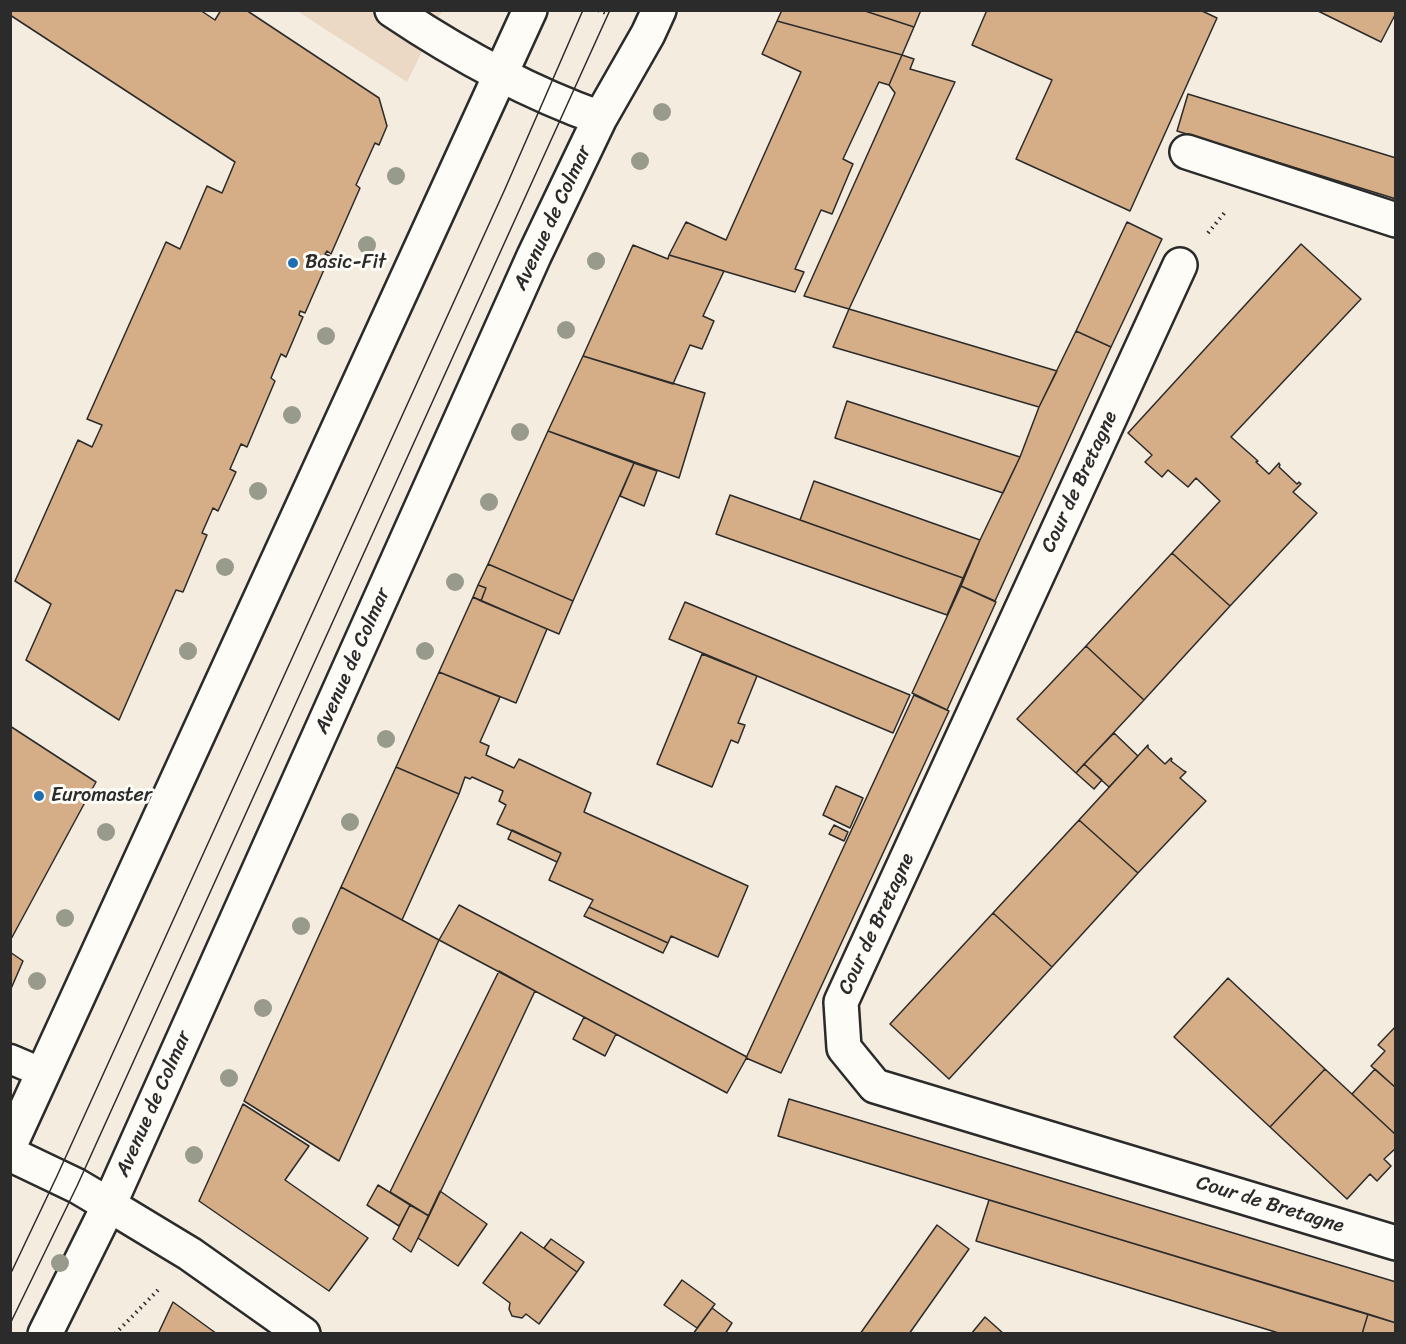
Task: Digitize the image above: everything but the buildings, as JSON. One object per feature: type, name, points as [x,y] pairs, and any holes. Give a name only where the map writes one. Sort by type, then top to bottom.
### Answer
[{"type":"main road","points":[[392,10],[424,31],[501,74],[568,107],[600,118]]},
{"type":"main road","points":[[10,1145],[530,10]]},
{"type":"main road","name":"Avenue de Colmar","points":[[45,1334],[109,1204],[529,267],[600,118],[648,34],[659,10]]},
{"type":"main road","points":[[1187,152],[1395,220]]},
{"type":"main road","name":"Cour de Bretagne","points":[[1180,265],[841,1002],[844,1048],[875,1086],[1395,1243]]},
{"type":"main road","points":[[10,1154],[109,1204],[190,1254],[303,1334]]},
{"type":"lane","points":[[10,1059],[43,1073]]},
{"type":"path","points":[[1180,265],[1257,174]]},
{"type":"path","points":[[115,1334],[190,1254]]},
{"type":"shaded area","points":[[297,11],[442,11],[407,82]]},
{"type":"tram line","points":[[10,1275],[505,189],[583,10]]},
{"type":"tram line","points":[[10,1324],[77,1186],[610,10]]},
{"type":"place","name":"Basic-Fit","points":[[293,263]]},
{"type":"place","name":"Euromaster","points":[[39,796]]}]
